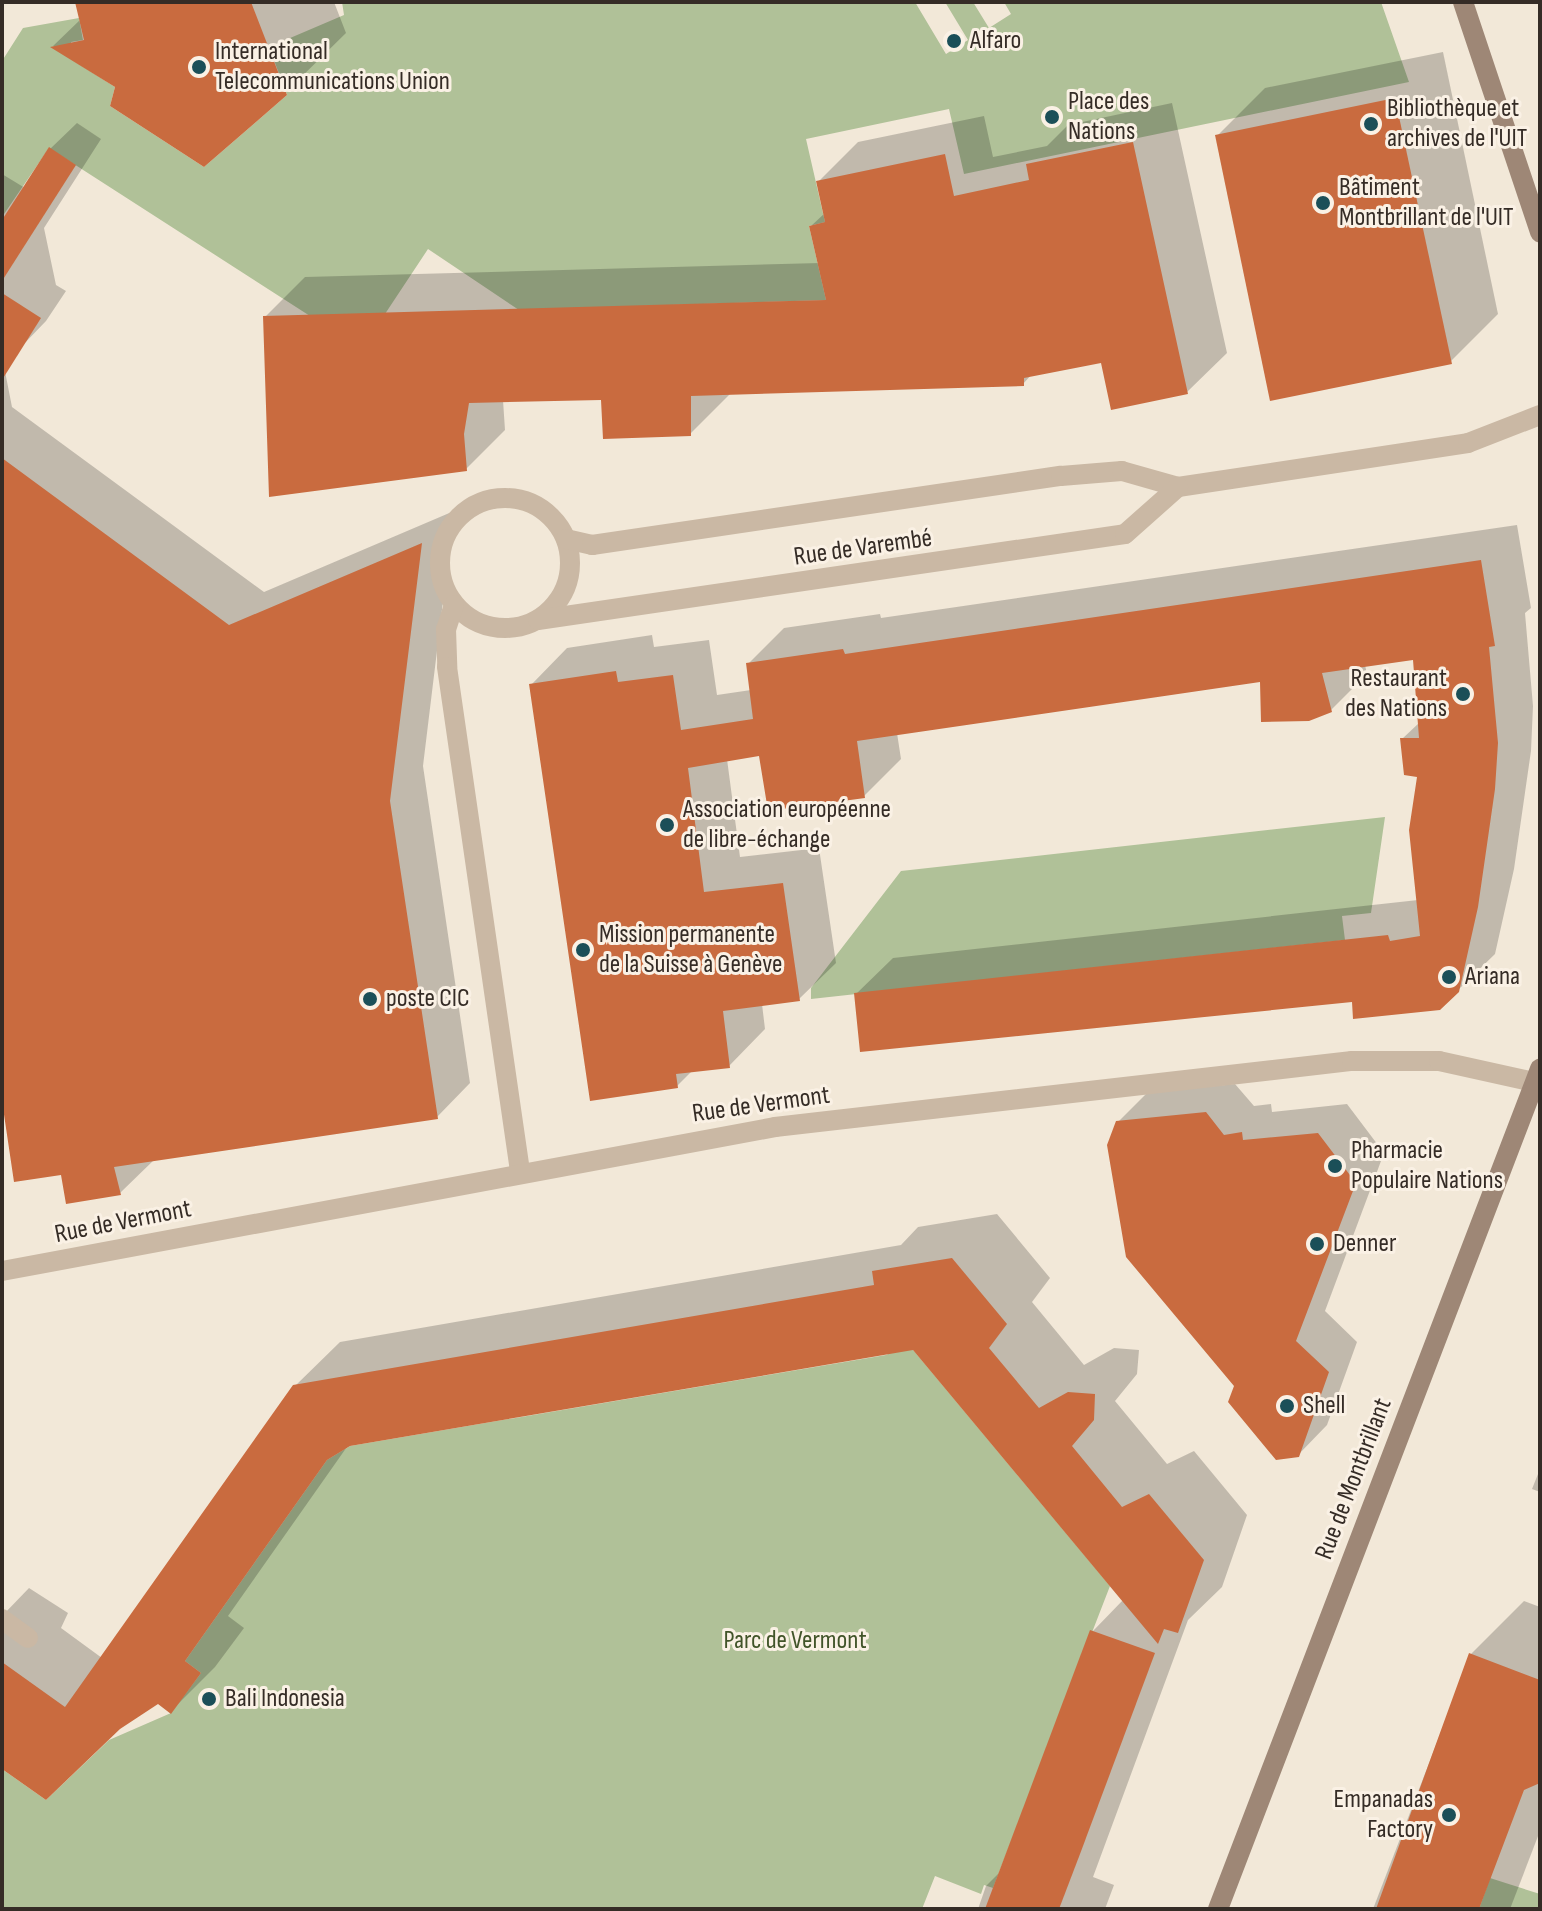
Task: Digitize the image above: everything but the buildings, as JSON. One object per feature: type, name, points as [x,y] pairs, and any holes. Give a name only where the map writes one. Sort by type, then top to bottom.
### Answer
[{"type":"main road","points":[[1463,2],[1540,232]]},
{"type":"main road","name":"Rue de Montbrillant","points":[[1218,1909],[1537,1075]]},
{"type":"street","name":"Rue de Varembé","points":[[566,539],[592,545],[1061,476],[1122,471],[1178,487],[1468,443],[1540,415]]},
{"type":"street","name":"Rue de Varembé","points":[[538,620],[1125,534],[1178,487]]},
{"type":"street","points":[[487,499],[525,500],[542,508],[566,539],[569,577],[552,608],[538,620],[521,626],[484,625],[454,605],[440,574],[439,557],[454,520],[469,507],[487,499]]},
{"type":"street","points":[[454,605],[446,629],[447,667],[520,1171]]},
{"type":"street","name":"Rue de Vermont","points":[[2,1271],[520,1171],[775,1127],[1352,1061],[1439,1061],[1537,1075]]},
{"type":"street","points":[[2,1619],[28,1638]]},
{"type":"green space","points":[[342,2],[915,2],[946,54],[968,40],[945,2],[973,2],[989,28],[1011,14],[1004,2],[1381,2],[1409,82],[964,174],[949,109],[806,139],[825,222],[809,226],[826,300],[519,310],[428,249],[385,314],[310,316],[49,148],[2,217],[2,61],[23,28],[79,18],[83,40],[71,42],[74,61],[115,87],[110,106],[204,167],[287,95],[269,47],[344,15]]},
{"type":"green space","points":[[1385,817],[1371,913],[1342,916],[1345,940],[811,999],[811,988],[901,871]]},
{"type":"green space","name":"Parc de Vermont","points":[[909,1345],[1110,1586],[993,1888],[984,1885],[981,1894],[935,1876],[922,1909],[2,1909],[2,1769],[46,1800],[109,1740],[171,1713],[201,1673],[185,1661],[327,1460],[350,1446],[886,1355]]},
{"type":"green space","points":[[1490,1878],[1540,1894],[1540,1909],[1479,1909]]},
{"type":"place","name":"Alfaro","points":[[954,41]]},
{"type":"place","name":"International Telecommunications Union","points":[[199,67]]},
{"type":"place","name":"Place des Nations","points":[[1052,117]]},
{"type":"place","name":"Bibliothèque et archives de l'UIT","points":[[1371,124]]},
{"type":"place","name":"Bâtiment Montbrillant de l'UIT","points":[[1323,203]]},
{"type":"place","name":"Restaurant des Nations","points":[[1463,694]]},
{"type":"place","name":"Association européenne de libre-échange","points":[[667,825]]},
{"type":"place","name":"Mission permanente de la Suisse à Genève","points":[[583,950]]},
{"type":"place","name":"Ariana","points":[[1449,977]]},
{"type":"place","name":"poste CIC","points":[[370,999]]},
{"type":"place","name":"Pharmacie Populaire Nations","points":[[1335,1166]]},
{"type":"place","name":"Denner","points":[[1317,1244]]},
{"type":"place","name":"Shell","points":[[1287,1406]]},
{"type":"place","name":"Bali Indonesia","points":[[209,1699]]},
{"type":"place","name":"Empanadas Factory","points":[[1449,1815]]}]
